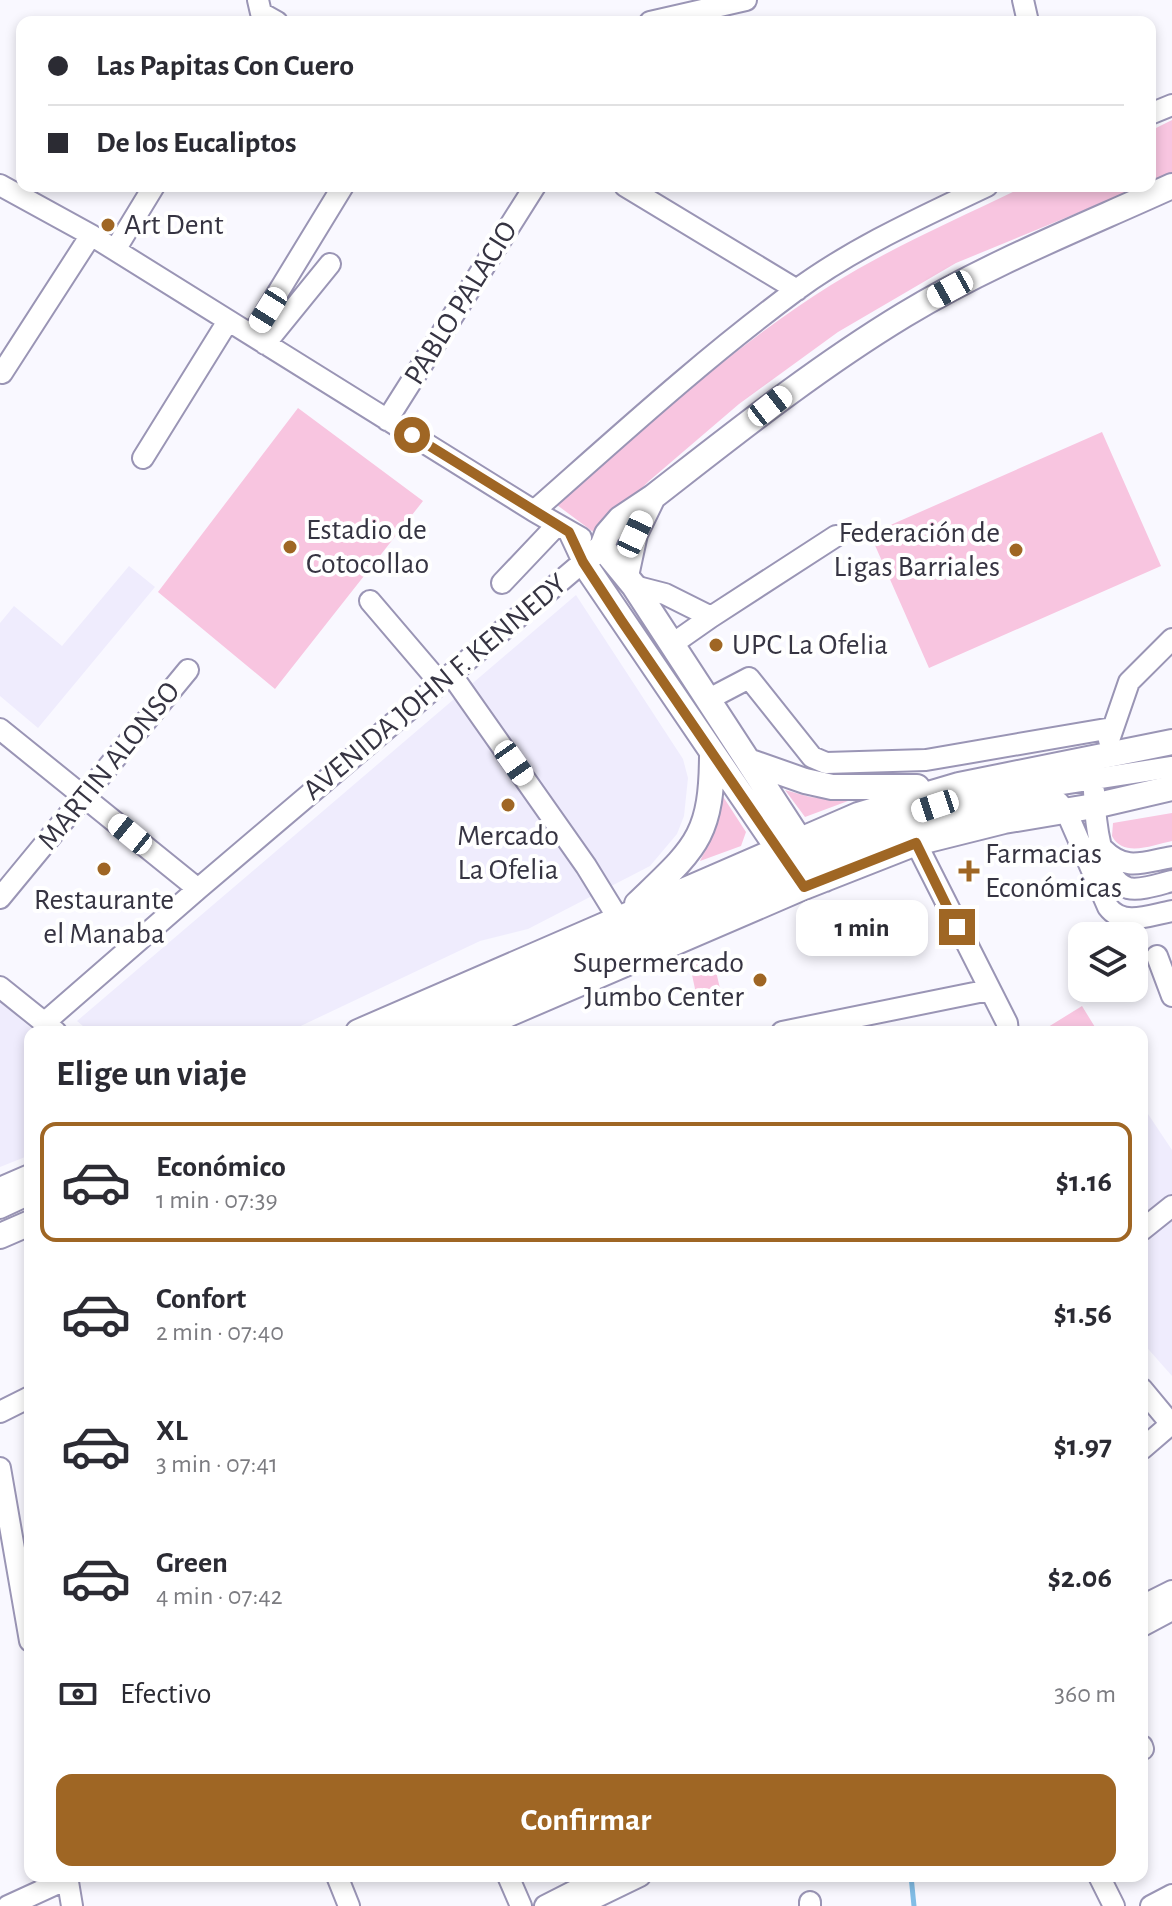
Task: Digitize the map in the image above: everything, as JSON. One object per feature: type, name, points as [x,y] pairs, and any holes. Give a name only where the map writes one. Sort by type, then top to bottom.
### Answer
[{"type":"main road","name":"AVENIDA JOHN F. KENNEDY","points":[[592,554],[620,519],[794,388],[904,315],[978,274],[1172,186]]},
{"type":"main road","points":[[630,581],[635,534],[653,497]]},
{"type":"main road","points":[[592,554],[630,581],[748,761],[802,863]]},
{"type":"main road","points":[[592,554],[712,753],[802,863]]},
{"type":"main road","points":[[748,761],[832,787],[869,789],[959,785],[1096,765],[1172,742]]},
{"type":"main road","points":[[622,917],[687,855],[704,827],[712,788],[712,753]]},
{"type":"main road","points":[[479,1026],[802,863],[858,815],[959,785]]},
{"type":"main road","points":[[372,1026],[622,917],[802,863],[916,843],[1004,821],[1094,806],[1172,788]]},
{"type":"main road","points":[[0,1190],[24,1180]]},
{"type":"main road","points":[[0,1236],[24,1226]]},
{"type":"street","points":[[676,16],[746,0]]},
{"type":"street","points":[[0,185],[91,235],[563,528],[592,554]]},
{"type":"street","points":[[115,250],[150,192]]},
{"type":"street","points":[[259,340],[340,192]]},
{"type":"street","name":"PABLO PALACIO","points":[[387,420],[531,192]]},
{"type":"street","points":[[635,192],[797,290]]},
{"type":"street","points":[[534,511],[667,394],[797,290],[867,247],[975,192]]},
{"type":"street","points":[[2,373],[91,235]]},
{"type":"street","points":[[259,340],[330,264]]},
{"type":"street","points":[[143,458],[228,321]]},
{"type":"street","points":[[502,583],[563,528]]},
{"type":"street","points":[[671,645],[836,536]]},
{"type":"street","name":"AVENIDA JOHN F. KENNEDY","points":[[52,1026],[198,889],[592,554]]},
{"type":"street","points":[[630,581],[711,617]]},
{"type":"street","points":[[370,601],[446,678],[622,917]]},
{"type":"street","points":[[1172,639],[1129,682],[1096,765],[1094,806],[1100,846],[1112,874],[1128,887],[1172,881]]},
{"type":"street","name":"MARTIN ALONSO","points":[[0,898],[188,670]]},
{"type":"street","points":[[707,700],[749,678],[812,757],[826,763],[926,760],[1112,728]]},
{"type":"street","points":[[0,729],[198,889]]},
{"type":"street","points":[[446,1026],[886,822],[1096,765],[1172,767]]},
{"type":"street","points":[[413,1026],[802,863],[963,815],[1058,802],[1089,890]]},
{"type":"street","points":[[1059,812],[1114,915],[1128,919],[1172,911]]},
{"type":"street","points":[[916,843],[1007,1026]]},
{"type":"street","points":[[1100,846],[1121,864],[1172,857]]},
{"type":"street","points":[[1157,956],[1172,996]]},
{"type":"street","points":[[0,987],[48,1026]]},
{"type":"street","points":[[812,1026],[989,990]]},
{"type":"street","points":[[0,1208],[24,1197]]},
{"type":"street","points":[[1148,1225],[1172,1206]]},
{"type":"street","points":[[0,1222],[24,1211]]},
{"type":"street","points":[[1148,1396],[1172,1424],[1148,1444]]},
{"type":"street","points":[[0,1412],[24,1400]]},
{"type":"street","points":[[0,1468],[5,1535],[24,1616]]},
{"type":"street","points":[[1148,1603],[1172,1591]]},
{"type":"street","points":[[1148,1623],[1172,1610]]},
{"type":"street","points":[[8,1906],[57,1882]]},
{"type":"street","points":[[68,1882],[72,1906]]},
{"type":"street","points":[[339,1882],[349,1906]]},
{"type":"street","points":[[511,1882],[521,1906]]},
{"type":"street","points":[[545,1906],[592,1882]]},
{"type":"street","points":[[578,1906],[628,1882]]},
{"type":"street","points":[[1102,1882],[1114,1906]]},
{"type":"street","points":[[1151,1906],[1172,1895]]},
{"type":"shaded area","points":[[1172,120],[1172,174],[1156,181],[1156,128]]},
{"type":"shaded area","points":[[1012,192],[1128,192],[956,263],[838,332],[739,404],[649,481],[596,534],[557,505],[689,390],[758,335],[831,285],[926,233]]},
{"type":"shaded area","name":"Estadio de Cotocollao","points":[[298,408],[423,501],[275,689],[158,592]]},
{"type":"shaded area","name":"Federación de Ligas Barriales","points":[[1102,432],[1161,566],[929,668],[870,534]]},
{"type":"shaded area","points":[[129,566],[155,587],[38,728],[0,696],[0,623],[14,606],[62,646]]},
{"type":"shaded area","name":"Mercado La Ofelia","points":[[576,595],[683,759],[688,778],[684,816],[677,834],[650,866],[528,929],[480,941],[301,1026],[83,1026],[77,1021]]},
{"type":"shaded area","points":[[785,790],[810,797],[848,801],[805,817]]},
{"type":"shaded area","points":[[722,795],[746,832],[741,846],[700,861],[714,832]]},
{"type":"shaded area","points":[[1172,813],[1172,841],[1131,848],[1123,847],[1112,836],[1113,823]]},
{"type":"shaded area","points":[[706,955],[713,958],[721,993],[697,998],[689,961]]},
{"type":"shaded area","points":[[0,1002],[29,1026],[24,1026],[24,1157],[0,1167]]},
{"type":"shaded area","points":[[1082,1006],[1094,1026],[1050,1026]]},
{"type":"shaded area","points":[[1148,1114],[1172,1150],[1172,1376],[1148,1349]]},
{"type":"waterway","points":[[912,1882],[914,1906]]},
{"type":"place","name":"Art Dent","points":[[108,225]]},
{"type":"place","name":"Estadio de Cotocollao","points":[[290,547]]},
{"type":"place","name":"Federación de Ligas Barriales","points":[[1016,550]]},
{"type":"place","name":"UPC La Ofelia","points":[[716,645]]},
{"type":"place","name":"Mercado La Ofelia","points":[[508,805]]},
{"type":"place","name":"Restaurante el Manaba","points":[[104,869]]},
{"type":"place","name":"Farmacias Económicas","points":[[969,871]]},
{"type":"place","name":"Supermercado Jumbo Center","points":[[760,980]]},
{"type":"route","points":[[412,435],[569,532],[583,562],[621,620],[804,887],[916,843],[957,927]]}]
